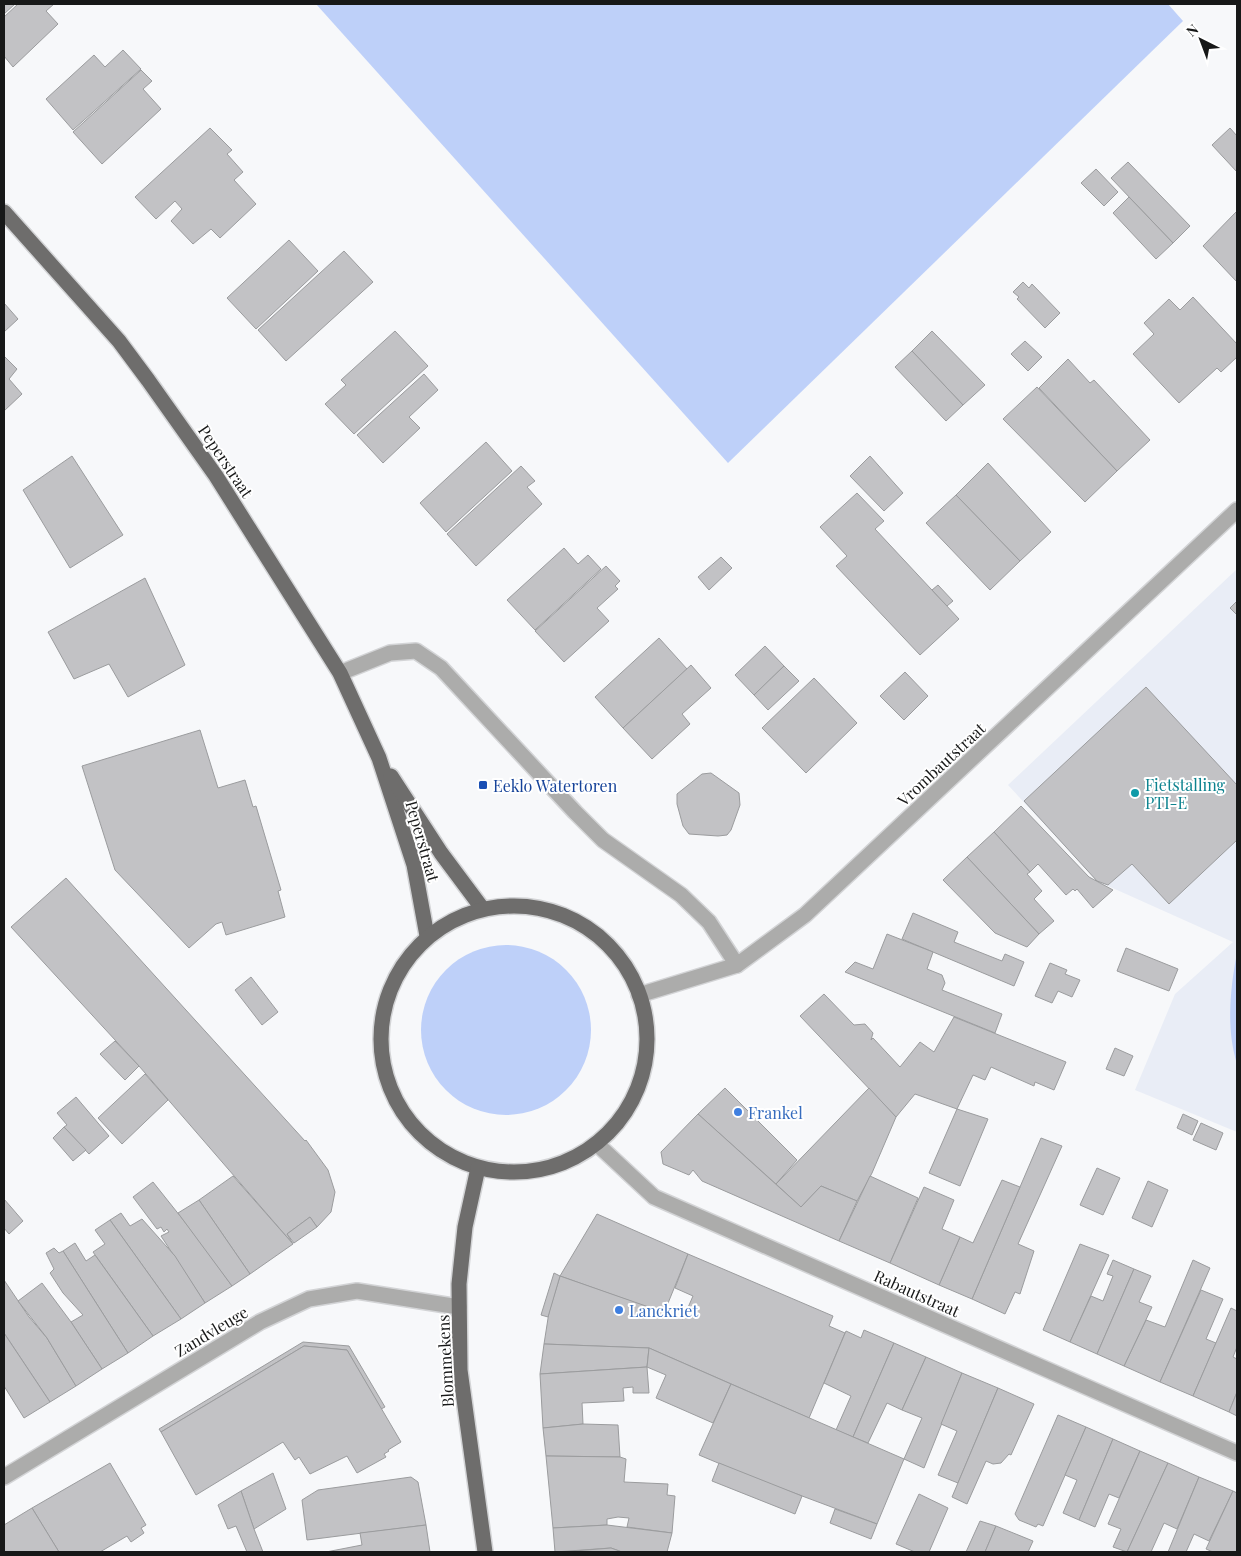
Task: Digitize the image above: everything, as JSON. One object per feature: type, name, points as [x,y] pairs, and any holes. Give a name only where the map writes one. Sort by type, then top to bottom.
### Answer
[{"type":"main road","name":"Peperstraat","points":[[4,212],[108,328],[148,380],[216,476],[340,673],[379,758],[414,865],[427,936]]},
{"type":"main road","name":"Peperstraat","points":[[379,758],[441,852],[482,908]]},
{"type":"main road","points":[[507,905],[553,910],[578,921],[614,949],[630,972],[639,995],[649,1034],[642,1078],[629,1109],[598,1144],[547,1169],[508,1173],[478,1168],[446,1155],[413,1128],[388,1088],[379,1034],[389,988],[401,967],[427,936],[456,917],[482,908],[507,905]]},
{"type":"main road","name":"Blommekens","points":[[478,1168],[465,1227],[459,1284],[460,1370],[485,1552]]},
{"type":"street","name":"Vrombautstraat","points":[[639,995],[737,965],[805,915],[1237,510]]},
{"type":"street","points":[[340,673],[390,653],[416,651],[441,668],[603,840],[682,895],[709,922],[737,965]]},
{"type":"street","name":"Rabautstraat","points":[[598,1144],[654,1197],[1237,1453]]},
{"type":"street","name":"Zandvleuge","points":[[4,1477],[260,1322],[309,1298],[358,1291],[459,1307]]},
{"type":"shaded area","points":[[316,4],[1168,4],[1183,21],[728,463]]},
{"type":"shaded area","points":[[1237,569],[1237,1132],[1135,1090],[1175,994],[1233,942],[1097,881],[1008,785]]},
{"type":"shaded area","points":[[498,945],[514,945],[539,951],[560,964],[572,976],[585,997],[591,1030],[585,1063],[572,1084],[560,1096],[539,1109],[514,1115],[498,1115],[473,1109],[452,1096],[440,1084],[427,1063],[421,1038],[421,1022],[427,997],[440,976],[452,964],[473,951]]},
{"type":"shaded area","points":[[1237,953],[1237,1064],[1231,1037],[1230,1009]]},
{"type":"building","points":[[4,4],[15,4],[4,14]]},
{"type":"building","points":[[18,4],[54,4],[46,11],[58,24],[13,67],[4,56],[4,17]]},
{"type":"building","points":[[123,50],[141,69],[73,130],[46,99],[94,55],[105,67]]},
{"type":"building","points":[[141,70],[152,81],[143,89],[161,109],[102,164],[73,132]]},
{"type":"building","points":[[210,128],[232,150],[227,154],[243,172],[234,180],[256,204],[220,238],[211,229],[193,244],[171,221],[182,209],[175,201],[156,219],[135,197]]},
{"type":"building","points":[[1230,128],[1237,136],[1237,172],[1212,145]]},
{"type":"building","points":[[1128,162],[1190,226],[1173,243],[1111,178]]},
{"type":"building","points":[[1096,169],[1118,192],[1104,206],[1081,183]]},
{"type":"building","points":[[1129,197],[1173,243],[1156,259],[1113,213]]},
{"type":"building","points":[[1237,213],[1237,282],[1203,246]]},
{"type":"building","points":[[289,240],[318,271],[256,329],[227,298]]},
{"type":"building","points":[[344,251],[373,282],[286,361],[258,330]]},
{"type":"building","points":[[1023,282],[1029,288],[1032,284],[1060,313],[1045,328],[1017,299],[1019,297],[1013,292]]},
{"type":"building","points":[[1193,297],[1237,344],[1237,357],[1221,372],[1217,368],[1179,403],[1133,354],[1154,334],[1144,323],[1169,299],[1180,310]]},
{"type":"building","points":[[4,303],[18,319],[4,332]]},
{"type":"building","points":[[395,331],[428,366],[354,434],[325,404],[346,385],[341,380]]},
{"type":"building","points":[[932,331],[985,385],[963,405],[912,351]]},
{"type":"building","points":[[1025,341],[1042,357],[1028,371],[1011,354]]},
{"type":"building","points":[[912,351],[963,405],[946,421],[895,367]]},
{"type":"building","points":[[4,356],[17,369],[9,379],[22,394],[4,411]]},
{"type":"building","points":[[1068,359],[1090,383],[1094,380],[1150,440],[1117,471],[1039,388]]},
{"type":"building","points":[[424,374],[438,390],[409,417],[420,428],[383,463],[357,435]]},
{"type":"building","points":[[1037,387],[1117,471],[1085,502],[1003,419]]},
{"type":"building","points":[[486,442],[512,471],[446,532],[420,503]]},
{"type":"building","points":[[72,456],[123,535],[70,568],[23,490]]},
{"type":"building","points":[[870,456],[903,493],[884,511],[850,476]]},
{"type":"building","points":[[988,463],[1051,532],[1020,561],[956,495]]},
{"type":"building","points":[[521,466],[535,481],[527,487],[542,504],[476,566],[447,534]]},
{"type":"building","points":[[857,493],[884,521],[875,529],[959,619],[920,655],[836,566],[847,556],[820,527]]},
{"type":"building","points":[[956,495],[1020,561],[990,590],[926,523]]},
{"type":"building","points":[[564,548],[578,564],[588,555],[601,569],[535,630],[507,600]]},
{"type":"building","points":[[721,557],[732,568],[709,590],[698,577]]},
{"type":"building","points":[[606,566],[620,581],[615,586],[618,589],[597,608],[609,621],[564,662],[535,631]]},
{"type":"building","points":[[145,578],[185,665],[128,697],[109,664],[74,679],[48,632]]},
{"type":"building","points":[[938,585],[953,601],[947,606],[932,590]]},
{"type":"building","points":[[1237,601],[1237,615],[1230,608]]},
{"type":"building","points":[[659,638],[687,669],[623,728],[595,697]]},
{"type":"building","points":[[765,646],[784,666],[754,695],[735,675]]},
{"type":"building","points":[[691,665],[711,688],[682,714],[690,724],[652,759],[623,728]]},
{"type":"building","points":[[784,666],[799,681],[768,710],[754,695]]},
{"type":"building","points":[[905,672],[928,696],[904,720],[880,696]]},
{"type":"building","points":[[814,678],[857,723],[806,773],[762,728]]},
{"type":"building","name":"Fietstalling PTI-E","points":[[1146,687],[1237,785],[1237,840],[1169,904],[1132,864],[1108,885],[1097,881],[1024,801]]},
{"type":"building","points":[[200,730],[218,788],[245,780],[253,807],[256,806],[281,890],[278,891],[285,917],[226,935],[222,922],[216,924],[189,948],[115,870],[82,766]]},
{"type":"building","points":[[711,773],[739,793],[740,805],[731,830],[727,835],[718,836],[689,834],[683,826],[677,804],[677,794],[702,774]]},
{"type":"building","points":[[1021,806],[1089,877],[1113,890],[1093,908],[1077,889],[1075,891],[1073,889],[1066,895],[1038,864],[1030,872],[994,832]]},
{"type":"building","points":[[994,832],[1030,872],[1027,874],[1042,891],[1034,899],[1054,921],[1039,934],[967,857]]},
{"type":"building","points":[[967,857],[1039,934],[1027,947],[995,933],[943,880]]},
{"type":"building","points":[[66,878],[306,1140],[328,1170],[335,1192],[331,1212],[317,1227],[310,1217],[287,1234],[293,1244],[139,1066],[11,927]]},
{"type":"building","points":[[913,913],[958,932],[954,942],[1002,961],[1005,954],[1024,962],[1014,986],[902,939]]},
{"type":"building","points":[[887,934],[933,952],[927,969],[942,975],[945,983],[942,990],[1002,1014],[995,1033],[845,972],[855,962],[873,969]]},
{"type":"building","points":[[1126,948],[1178,969],[1169,991],[1117,971]]},
{"type":"building","points":[[1050,963],[1067,970],[1065,974],[1080,980],[1072,997],[1058,991],[1052,1003],[1035,996]]},
{"type":"building","points":[[251,977],[278,1012],[262,1025],[235,990]]},
{"type":"building","points":[[824,994],[854,1025],[865,1024],[873,1033],[871,1040],[873,1038],[900,1067],[920,1042],[934,1052],[954,1017],[1066,1062],[1054,1090],[1035,1082],[1034,1086],[991,1067],[985,1080],[973,1075],[957,1109],[915,1094],[896,1117],[800,1016]]},
{"type":"building","points":[[115,1041],[139,1066],[125,1080],[100,1054]]},
{"type":"building","points":[[1115,1048],[1133,1056],[1124,1076],[1106,1069]]},
{"type":"building","points":[[145,1074],[168,1100],[122,1144],[98,1118]]},
{"type":"building","points":[[725,1088],[797,1160],[776,1184],[698,1114]]},
{"type":"building","points":[[869,1088],[896,1117],[872,1173],[857,1201],[821,1186],[801,1207],[776,1184]]},
{"type":"building","points":[[76,1097],[109,1136],[89,1154],[64,1127],[67,1125],[57,1113]]},
{"type":"building","points":[[957,1109],[988,1119],[960,1186],[929,1173]]},
{"type":"building","points":[[698,1114],[801,1207],[821,1186],[857,1201],[839,1241],[702,1181],[693,1170],[689,1175],[663,1164],[661,1152]]},
{"type":"building","points":[[1183,1114],[1198,1121],[1192,1135],[1177,1128]]},
{"type":"building","points":[[1201,1123],[1223,1133],[1216,1150],[1193,1140]]},
{"type":"building","points":[[64,1127],[86,1150],[73,1161],[53,1138]]},
{"type":"building","points":[[1041,1138],[1062,1146],[1018,1244],[1034,1251],[1020,1294],[1015,1292],[1005,1314],[972,1299]]},
{"type":"building","points":[[1097,1168],[1120,1178],[1103,1215],[1080,1205]]},
{"type":"building","points":[[233,1176],[293,1244],[250,1274],[199,1200]]},
{"type":"building","points":[[870,1176],[918,1198],[890,1263],[839,1241]]},
{"type":"building","points":[[1002,1180],[1020,1187],[972,1299],[939,1285],[960,1237],[973,1243]]},
{"type":"building","points":[[1148,1181],[1168,1190],[1152,1227],[1132,1218]]},
{"type":"building","points":[[153,1182],[200,1241],[232,1286],[205,1303],[161,1236],[169,1232],[167,1229],[164,1232],[161,1227],[157,1229],[133,1197]]},
{"type":"building","points":[[924,1187],[954,1200],[942,1229],[960,1237],[939,1285],[890,1263]]},
{"type":"building","points":[[4,1199],[23,1221],[9,1234],[4,1228]]},
{"type":"building","points":[[199,1200],[250,1274],[232,1286],[178,1213]]},
{"type":"building","points":[[121,1213],[130,1226],[142,1219],[175,1256],[205,1303],[181,1319],[110,1220]]},
{"type":"building","points":[[597,1214],[688,1254],[664,1313],[560,1276]]},
{"type":"building","points":[[310,1217],[317,1227],[294,1243],[287,1234]]},
{"type":"building","points":[[110,1220],[181,1319],[153,1336],[93,1252],[105,1244],[95,1230]]},
{"type":"building","points":[[75,1243],[86,1261],[95,1255],[153,1336],[128,1353],[63,1251]]},
{"type":"building","points":[[1080,1244],[1109,1255],[1070,1342],[1043,1330]]},
{"type":"building","points":[[54,1248],[59,1253],[63,1251],[128,1353],[102,1369],[71,1322],[83,1315],[63,1293],[50,1273],[54,1269],[46,1253]]},
{"type":"building","points":[[688,1254],[833,1316],[829,1326],[845,1333],[809,1418],[649,1348],[544,1344],[549,1312],[560,1276],[683,1319],[693,1296],[675,1288]]},
{"type":"building","points":[[1113,1260],[1134,1269],[1097,1354],[1070,1342],[1091,1296],[1103,1301],[1113,1276],[1107,1274]]},
{"type":"building","points":[[1193,1260],[1210,1268],[1160,1382],[1124,1366],[1146,1320],[1165,1327]]},
{"type":"building","points":[[1134,1269],[1151,1276],[1139,1302],[1152,1307],[1124,1366],[1097,1354]]},
{"type":"building","points":[[554,1273],[560,1276],[548,1317],[541,1315]]},
{"type":"building","points":[[4,1280],[29,1317],[47,1338],[76,1386],[50,1402],[4,1333]]},
{"type":"building","points":[[42,1283],[102,1369],[76,1386],[47,1338],[18,1301]]},
{"type":"building","points":[[1201,1290],[1223,1299],[1206,1339],[1216,1343],[1193,1396],[1160,1382]]},
{"type":"building","points":[[1231,1308],[1237,1311],[1237,1347],[1233,1357],[1237,1359],[1237,1392],[1229,1412],[1193,1396]]},
{"type":"building","points":[[864,1330],[894,1343],[853,1437],[836,1430],[851,1396],[824,1383],[846,1331],[861,1338]]},
{"type":"building","points":[[4,1333],[50,1402],[24,1418],[4,1386]]},
{"type":"building","points":[[303,1342],[349,1346],[385,1407],[381,1409],[347,1350],[304,1346],[161,1432],[159,1429]]},
{"type":"building","points":[[894,1343],[926,1357],[902,1410],[887,1403],[868,1443],[853,1437]]},
{"type":"building","points":[[544,1344],[649,1348],[647,1367],[540,1374]]},
{"type":"building","points":[[304,1346],[347,1350],[401,1442],[384,1454],[386,1457],[357,1473],[347,1456],[310,1474],[299,1457],[295,1460],[283,1442],[196,1495],[161,1432]]},
{"type":"building","points":[[649,1348],[731,1384],[713,1423],[656,1398],[666,1375],[647,1367]]},
{"type":"building","points":[[926,1357],[962,1373],[924,1468],[904,1459],[922,1418],[902,1410]]},
{"type":"building","points":[[647,1367],[649,1393],[633,1393],[633,1387],[623,1388],[624,1401],[582,1403],[583,1424],[543,1428],[540,1374]]},
{"type":"building","points":[[962,1373],[998,1388],[958,1483],[938,1475],[957,1431],[941,1424]]},
{"type":"building","points":[[731,1384],[904,1459],[877,1524],[754,1478],[699,1455]]},
{"type":"building","points":[[998,1388],[1034,1404],[1011,1455],[1009,1454],[1001,1463],[993,1464],[986,1461],[967,1504],[952,1497]]},
{"type":"building","points":[[1237,1392],[1237,1416],[1229,1412]]},
{"type":"building","points":[[1058,1415],[1086,1427],[1043,1526],[1038,1524],[1036,1527],[1019,1520],[1015,1514]]},
{"type":"building","points":[[583,1424],[618,1425],[620,1457],[546,1456],[543,1428]]},
{"type":"building","points":[[1086,1427],[1113,1439],[1079,1520],[1063,1513],[1077,1480],[1065,1475]]},
{"type":"building","points":[[1113,1439],[1140,1451],[1119,1498],[1109,1494],[1095,1527],[1079,1520]]},
{"type":"building","points":[[1140,1451],[1168,1463],[1127,1552],[1113,1547],[1121,1529],[1108,1524]]},
{"type":"building","points":[[546,1456],[620,1457],[626,1459],[624,1482],[668,1484],[667,1495],[675,1496],[672,1533],[627,1527],[629,1518],[618,1517],[607,1519],[607,1525],[553,1528]]},
{"type":"building","points":[[110,1463],[146,1525],[141,1528],[144,1533],[131,1542],[127,1536],[100,1552],[59,1552],[32,1508]]},
{"type":"building","points":[[719,1463],[802,1496],[795,1514],[712,1481]]},
{"type":"building","points":[[1168,1463],[1199,1477],[1177,1529],[1164,1523],[1151,1552],[1127,1552]]},
{"type":"building","points":[[273,1473],[286,1509],[254,1529],[241,1491]]},
{"type":"building","points":[[411,1477],[418,1482],[426,1525],[307,1540],[302,1500],[318,1490]]},
{"type":"building","points":[[1199,1477],[1233,1491],[1209,1541],[1194,1534],[1186,1552],[1168,1552]]},
{"type":"building","points":[[241,1491],[263,1552],[247,1552],[236,1526],[228,1529],[218,1505]]},
{"type":"building","points":[[1233,1491],[1237,1493],[1237,1552],[1213,1552],[1206,1549]]},
{"type":"building","points":[[919,1494],[948,1508],[929,1552],[915,1552],[896,1544]]},
{"type":"building","points":[[32,1508],[59,1552],[4,1552],[4,1525]]},
{"type":"building","points":[[835,1509],[877,1524],[871,1539],[830,1523]]},
{"type":"building","points":[[980,1521],[996,1526],[985,1552],[966,1552]]},
{"type":"building","points":[[426,1525],[430,1552],[326,1552],[362,1545],[360,1533]]},
{"type":"building","points":[[607,1525],[672,1533],[667,1552],[622,1552],[611,1548],[555,1552],[553,1528]]},
{"type":"building","points":[[996,1526],[1033,1541],[1028,1552],[985,1552]]},
{"type":"building","points":[[611,1548],[622,1552],[562,1552]]},
{"type":"place","name":"Eeklo Watertoren","points":[[483,785]]},
{"type":"place","name":"Fietstalling PTI-E","points":[[1135,793]]},
{"type":"place","name":"Frankel","points":[[738,1112]]},
{"type":"place","name":"Lanckriet","points":[[619,1310]]}]
